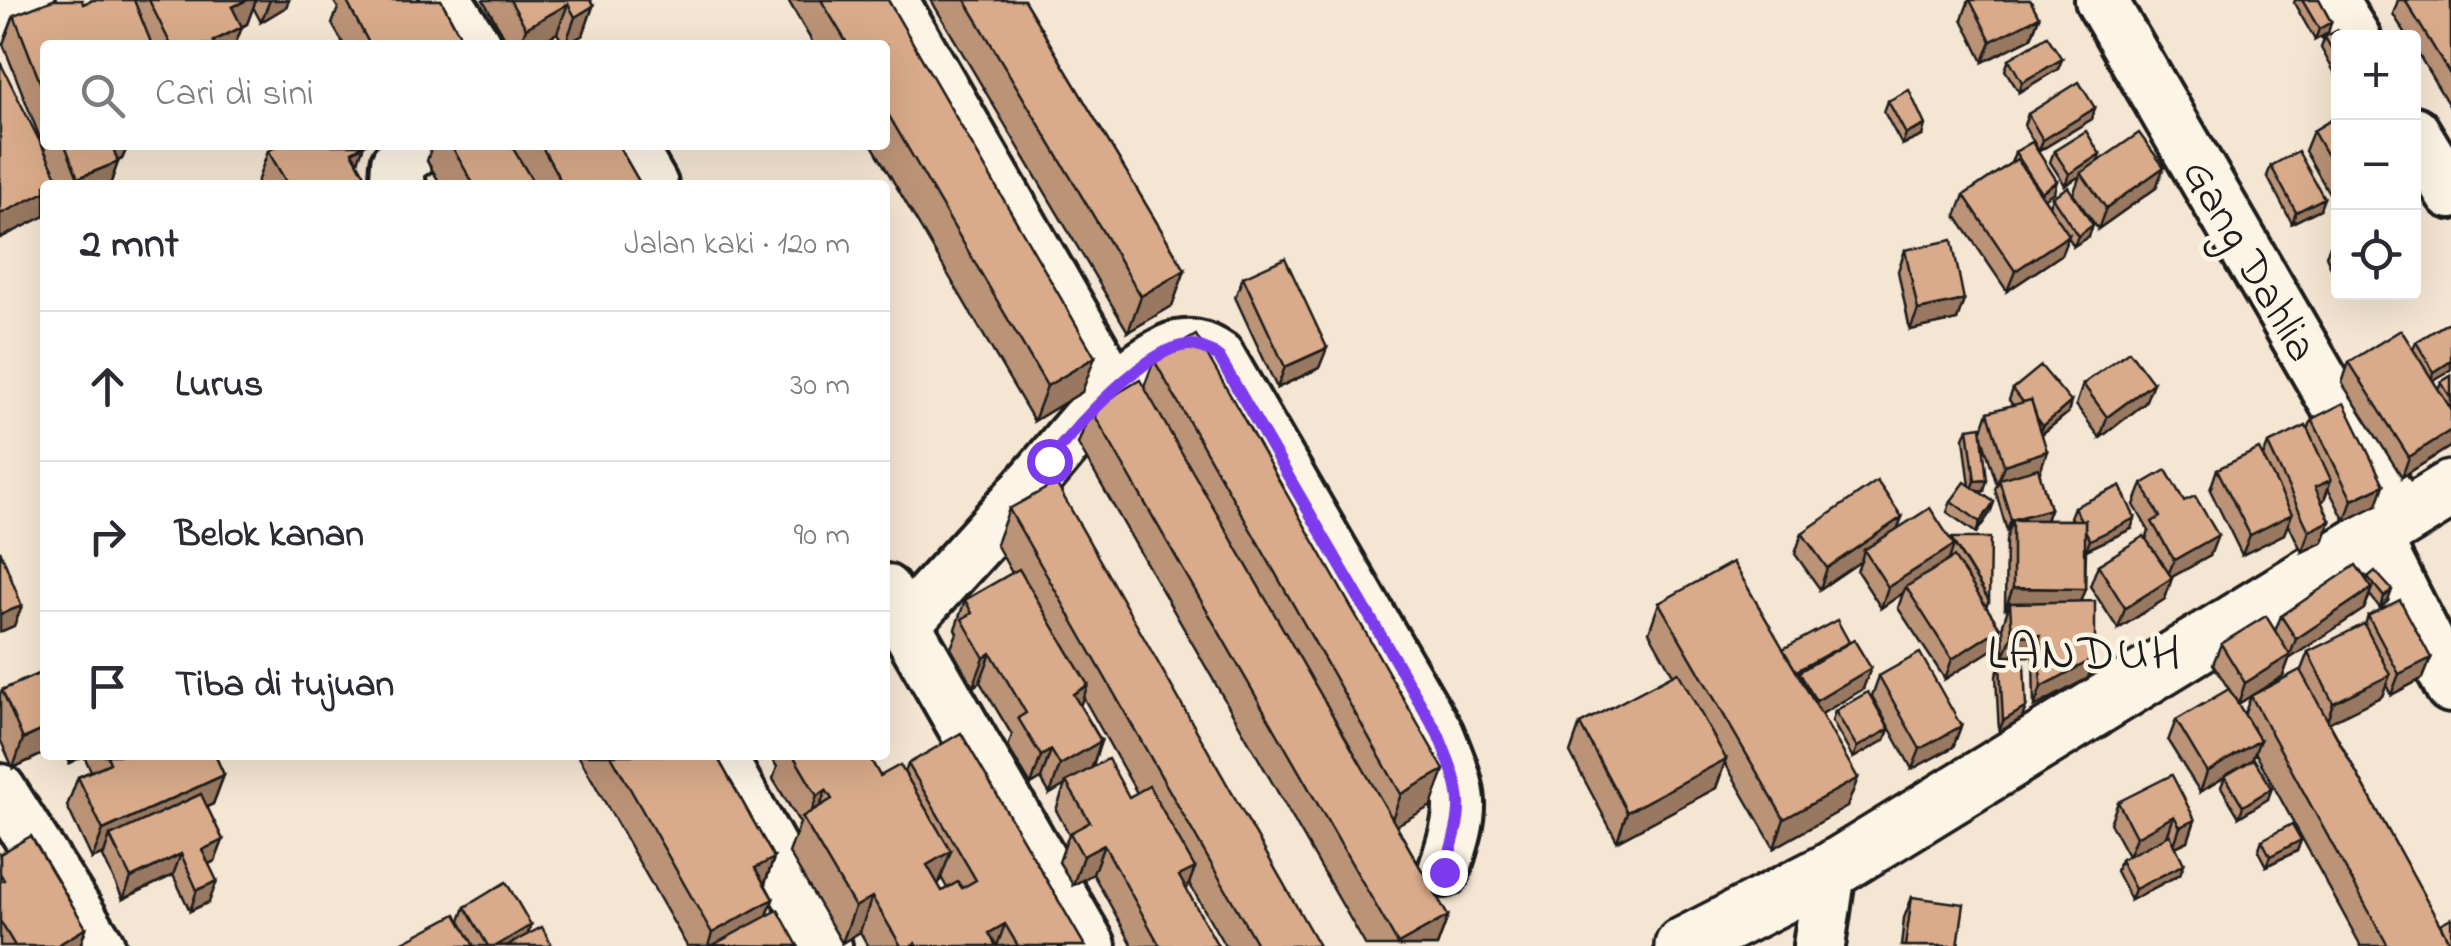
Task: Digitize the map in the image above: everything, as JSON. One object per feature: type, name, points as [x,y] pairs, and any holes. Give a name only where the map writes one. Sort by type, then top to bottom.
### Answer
[{"type":"street","points":[[0,16],[26,0]]},
{"type":"street","points":[[446,0],[472,40]]},
{"type":"street","points":[[892,0],[1116,390]]},
{"type":"street","name":"Gang Dahlia","points":[[2102,0],[2388,528],[2451,687]]},
{"type":"street","points":[[2331,0],[2349,30]]},
{"type":"street","points":[[2421,144],[2451,193]]},
{"type":"street","points":[[397,180],[396,163],[416,150]]},
{"type":"street","points":[[632,150],[649,180]]},
{"type":"street","points":[[1090,946],[895,607],[1046,495],[1061,447],[1116,390],[1172,348],[1207,348],[1219,357],[1438,734],[1459,787],[1460,819],[1444,872]]},
{"type":"street","points":[[1683,946],[1830,870],[2451,489]]},
{"type":"street","points":[[722,760],[826,946]]},
{"type":"street","points":[[5,809],[99,946]]},
{"type":"street","points":[[1819,946],[1830,870]]},
{"type":"building","points":[[53,0],[82,0],[83,4],[93,0],[134,0],[150,40],[40,40],[40,82],[14,15]]},
{"type":"building","points":[[149,0],[247,0],[232,7],[242,27],[215,40],[169,40]]},
{"type":"building","points":[[346,0],[441,0],[462,40],[367,40]]},
{"type":"building","points":[[510,0],[590,0],[593,6],[575,17],[568,4],[526,28]]},
{"type":"building","points":[[821,0],[888,0],[1095,357],[1047,386],[890,118],[890,40],[845,40]]},
{"type":"building","points":[[965,0],[1024,0],[1185,270],[1141,296]]},
{"type":"building","points":[[1970,0],[2030,0],[2039,17],[1991,41]]},
{"type":"building","points":[[2302,0],[2319,0],[2331,22],[2319,29]]},
{"type":"building","points":[[2405,0],[2451,0],[2451,76]]},
{"type":"building","points":[[2047,36],[2062,59],[2022,82],[2009,59]]},
{"type":"building","points":[[0,62],[40,142],[40,150],[44,150],[59,180],[40,180],[40,194],[0,214]]},
{"type":"building","points":[[2079,82],[2095,108],[2043,140],[2028,114]]},
{"type":"building","points":[[1909,90],[1925,125],[1906,134],[1888,101]]},
{"type":"building","points":[[2331,120],[2331,163],[2313,131]]},
{"type":"building","points":[[2086,131],[2100,154],[2069,174],[2054,151]]},
{"type":"building","points":[[2139,133],[2164,167],[2106,208],[2081,173]]},
{"type":"building","points":[[2032,142],[2057,181],[2041,192],[2015,152]]},
{"type":"building","points":[[67,150],[114,150],[118,162],[78,178]]},
{"type":"building","points":[[355,150],[352,152],[367,180],[285,180],[268,151]]},
{"type":"building","points":[[454,150],[514,150],[532,180],[471,180]]},
{"type":"building","points":[[544,150],[621,150],[638,180],[560,180]]},
{"type":"building","points":[[2298,151],[2324,198],[2296,212],[2271,166]]},
{"type":"building","points":[[2017,159],[2069,235],[2015,271],[1964,195]]},
{"type":"building","points":[[2068,187],[2093,225],[2078,236],[2052,197]]},
{"type":"building","points":[[1952,240],[1964,300],[1918,310],[1905,250]]},
{"type":"building","points":[[1285,258],[1327,348],[1285,367],[1243,277]]},
{"type":"building","points":[[2451,321],[2451,361],[2434,372],[2416,342]]},
{"type":"building","points":[[2401,330],[2451,409],[2451,430],[2409,457],[2349,362]]},
{"type":"building","points":[[1196,335],[1444,770],[1401,794],[1154,360]]},
{"type":"building","points":[[2129,351],[2153,383],[2107,417],[2083,384]]},
{"type":"building","points":[[2041,366],[2071,402],[2043,426],[2031,400],[2023,402],[2013,389]]},
{"type":"building","points":[[2451,376],[2451,398],[2441,382]]},
{"type":"building","points":[[1140,380],[1448,916],[1398,944],[1091,409]]},
{"type":"building","points":[[2031,400],[2047,451],[2004,465],[1988,412]]},
{"type":"building","points":[[2344,403],[2384,485],[2352,500],[2312,419]]},
{"type":"building","points":[[1981,426],[1987,480],[1975,481],[1968,428]]},
{"type":"building","points":[[2306,426],[2331,480],[2315,487],[2330,521],[2309,531],[2268,444]]},
{"type":"building","points":[[2259,449],[2292,514],[2250,535],[2217,469]]},
{"type":"building","points":[[2038,468],[2050,509],[2011,520],[1999,479]]},
{"type":"building","points":[[2166,470],[2184,501],[2195,496],[2218,535],[2174,560],[2152,522],[2160,517],[2142,484]]},
{"type":"building","points":[[1877,481],[1902,517],[1827,568],[1802,533]]},
{"type":"building","points":[[1965,482],[1994,502],[1980,522],[1951,501]]},
{"type":"building","points":[[1056,483],[1319,946],[1258,946],[1009,509]]},
{"type":"building","points":[[2120,486],[2135,518],[2090,540],[2085,520],[2081,520],[2074,507]]},
{"type":"building","points":[[1930,508],[1954,545],[1888,587],[1864,550]]},
{"type":"building","points":[[2013,520],[2085,520],[2085,589],[2013,588]]},
{"type":"building","points":[[2144,536],[2172,578],[2125,608],[2098,565]]},
{"type":"building","points":[[1951,538],[1990,538],[1989,600]]},
{"type":"building","points":[[0,550],[22,606],[0,614]]},
{"type":"building","points":[[1954,557],[2000,628],[1952,659],[1906,587]]},
{"type":"building","points":[[1733,562],[1858,778],[1784,819],[1659,603]]},
{"type":"building","points":[[2356,565],[2372,588],[2296,639],[2281,616]]},
{"type":"building","points":[[1019,569],[1088,685],[1073,694],[1101,741],[1060,765],[1051,750],[1041,756],[1018,718],[1026,713],[991,653],[984,658],[962,619],[972,613],[965,600]]},
{"type":"building","points":[[2375,571],[2392,590],[2384,597],[2368,577]]},
{"type":"building","points":[[2400,600],[2431,658],[2399,674],[2368,616]]},
{"type":"building","points":[[2095,601],[2095,658],[2041,687],[2040,635],[2012,636],[2010,603]]},
{"type":"building","points":[[2266,616],[2290,655],[2245,683],[2221,644]]},
{"type":"building","points":[[1837,620],[1849,642],[1796,671],[1783,649]]},
{"type":"building","points":[[2364,624],[2390,675],[2333,703],[2308,652]]},
{"type":"building","points":[[1854,640],[1871,668],[1816,701],[1799,672]]},
{"type":"building","points":[[1920,653],[1961,726],[1920,749],[1879,676]]},
{"type":"building","points":[[2024,664],[2026,707],[2003,721],[2000,665]]},
{"type":"building","points":[[2300,670],[2451,946],[2388,946],[2251,696]]},
{"type":"building","points":[[1678,672],[1726,759],[1627,812],[1580,724]]},
{"type":"building","points":[[40,673],[40,731],[23,739],[2,690]]},
{"type":"building","points":[[2229,689],[2260,740],[2207,772],[2176,720]]},
{"type":"building","points":[[1868,692],[1889,729],[1857,747],[1835,711]]},
{"type":"building","points":[[961,733],[1085,946],[1018,946],[1005,924],[989,933],[996,946],[901,946],[872,897],[855,907],[802,817],[832,799],[826,790],[817,796],[796,760],[871,760],[880,776],[900,765],[951,851],[927,865],[942,891],[958,882],[962,888],[976,880],[908,764]]},
{"type":"building","points":[[1108,759],[1129,797],[1149,786],[1195,868],[1179,876],[1218,946],[1160,946],[1104,845],[1083,856],[1070,833],[1090,822],[1066,782]]},
{"type":"building","points":[[2254,759],[2272,788],[2243,806],[2225,776]]},
{"type":"building","points":[[109,760],[217,760],[224,775],[103,830],[78,777],[110,763]]},
{"type":"building","points":[[614,760],[719,760],[774,858],[755,868],[773,899],[712,933]]},
{"type":"building","points":[[2172,775],[2195,820],[2180,827],[2174,816],[2136,837],[2118,802]]},
{"type":"building","points":[[201,794],[223,840],[202,850],[217,881],[197,890],[181,854],[131,878],[110,836]]},
{"type":"building","points":[[2292,824],[2301,840],[2270,856],[2262,840]]},
{"type":"building","points":[[2170,835],[2184,864],[2135,889],[2120,860]]},
{"type":"building","points":[[31,836],[86,928],[56,946],[15,946],[0,921],[0,882],[4,880],[0,854]]},
{"type":"building","points":[[506,882],[531,925],[496,946],[488,946],[465,907]]},
{"type":"building","points":[[1912,897],[1964,904],[1958,946],[1905,946]]},
{"type":"building","points":[[778,910],[798,946],[713,945]]},
{"type":"building","points":[[456,914],[474,946],[405,946],[403,942]]},
{"type":"building","points":[[2451,918],[2451,945],[2440,924]]},
{"type":"building","points":[[542,927],[552,946],[506,946]]},
{"type":"district","name":"LANDUH","points":[[2085,650]]},
{"type":"route","points":[[1049,461],[1116,390],[1172,348],[1207,348],[1219,357],[1438,734],[1459,787],[1460,819],[1444,872]]}]
